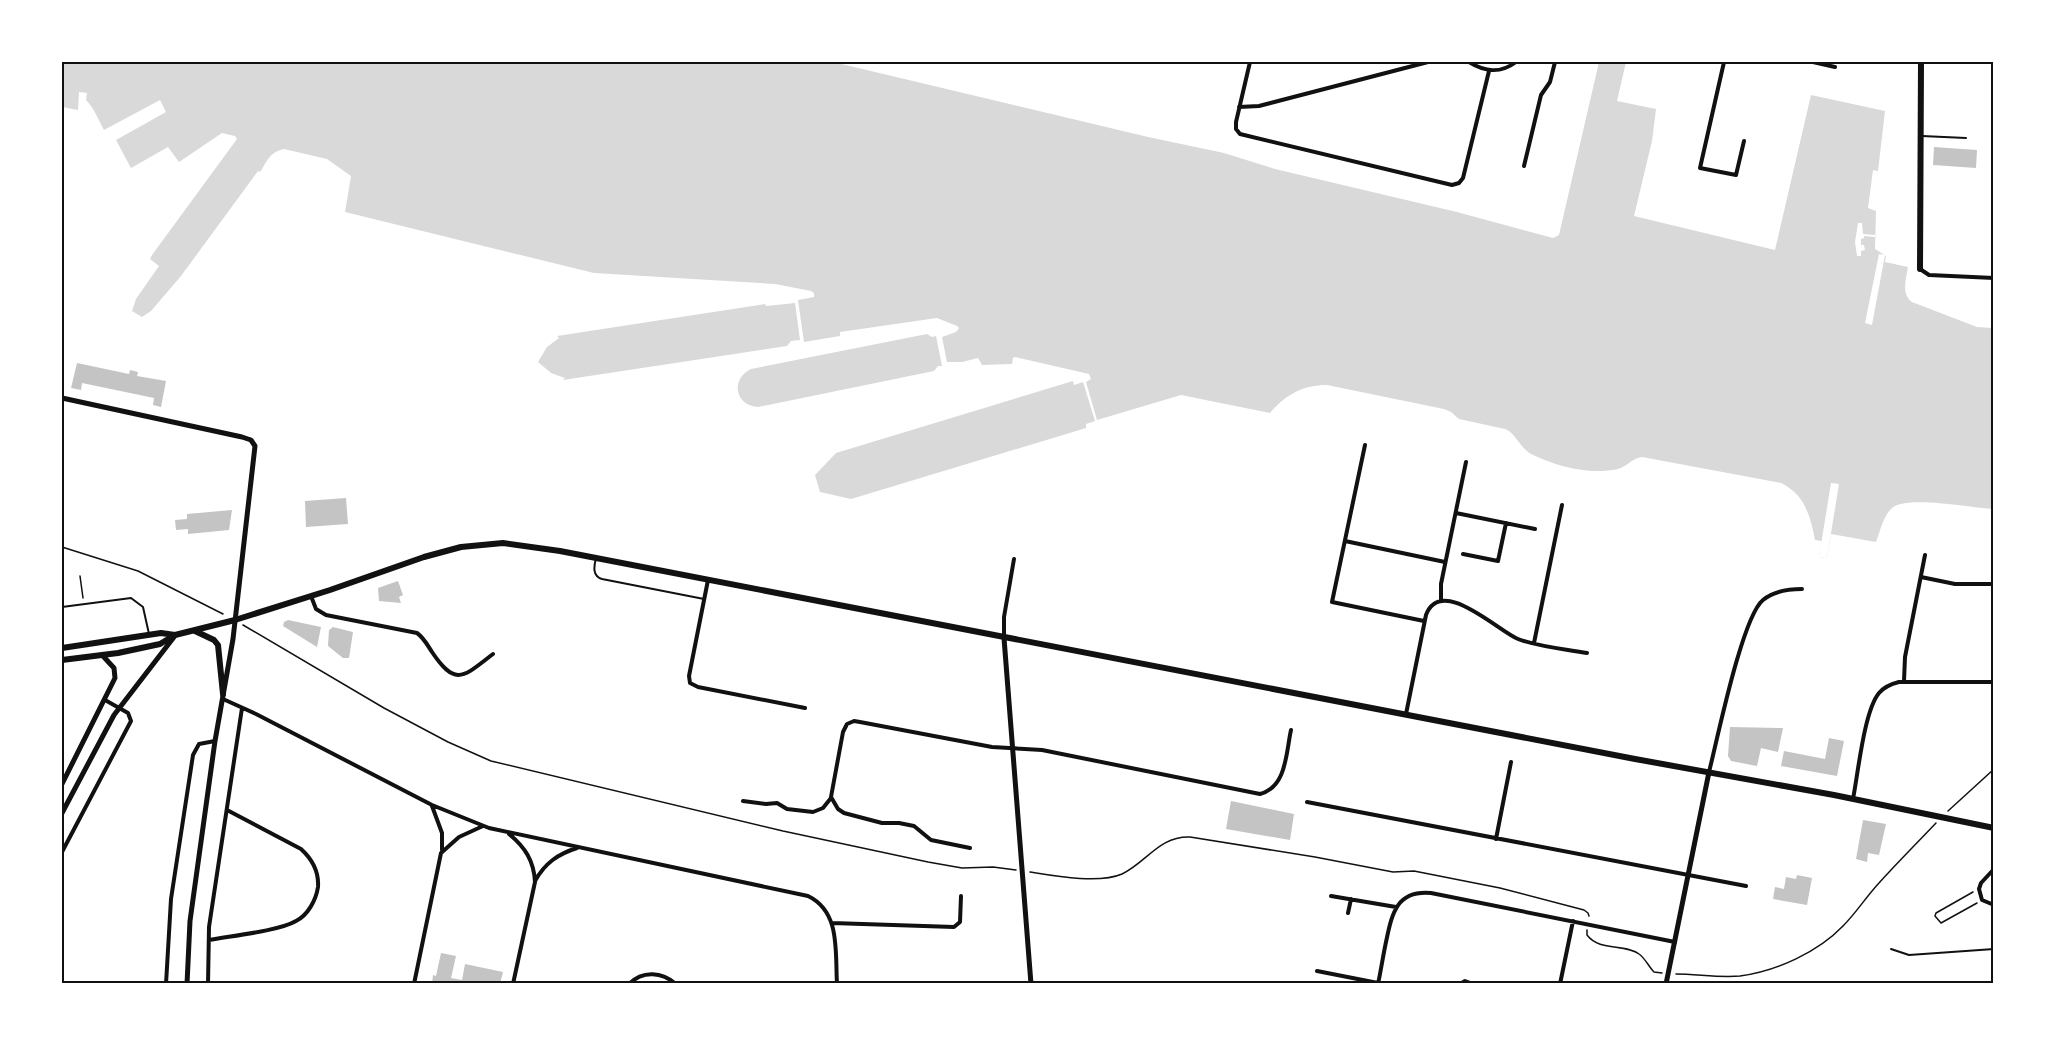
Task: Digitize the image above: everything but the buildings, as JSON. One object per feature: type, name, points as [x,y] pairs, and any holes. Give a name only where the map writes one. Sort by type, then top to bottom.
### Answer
[{"type":"main road","points":[[1920,62],[1922,77],[1920,269]]},
{"type":"main road","points":[[62,660],[160,644],[175,635],[235,620],[418,559],[471,545],[504,543],[596,558],[1994,828]]},
{"type":"main road","points":[[195,631],[210,638],[218,645],[223,696]]},
{"type":"main road","points":[[62,648],[149,634],[175,635]]},
{"type":"street","points":[[1250,62],[1236,126],[1240,134],[1452,185],[1459,183],[1463,178],[1489,71]]},
{"type":"street","points":[[1239,107],[1257,107],[1428,62]]},
{"type":"street","points":[[1469,62],[1489,71],[1507,68],[1516,62]]},
{"type":"street","points":[[1524,166],[1541,95],[1550,82],[1555,62]]},
{"type":"street","points":[[1724,62],[1700,168],[1736,175],[1744,141]]},
{"type":"street","points":[[1813,62],[1835,67]]},
{"type":"street","points":[[1920,269],[1929,275],[1994,278]]},
{"type":"street","points":[[62,398],[242,437],[251,440],[255,446],[235,620],[215,741],[190,921],[187,984]]},
{"type":"street","points":[[1365,445],[1332,602],[1425,621]]},
{"type":"street","points":[[1441,601],[1441,584],[1466,462]]},
{"type":"street","points":[[1534,643],[1562,504]]},
{"type":"street","points":[[1456,513],[1535,529]]},
{"type":"street","points":[[1463,554],[1498,561],[1506,523]]},
{"type":"street","points":[[1345,541],[1445,562]]},
{"type":"street","points":[[1904,681],[1905,657],[1925,555]]},
{"type":"street","points":[[1014,559],[1004,617],[1004,638],[1031,984]]},
{"type":"street","points":[[1921,577],[1959,584],[1994,584]]},
{"type":"street","points":[[708,580],[689,676],[690,683],[698,687],[805,708]]},
{"type":"street","points":[[1666,984],[1709,772],[1737,662],[1753,612],[1770,595],[1802,589]]},
{"type":"street","points":[[311,596],[316,609],[326,615],[417,633],[441,666],[458,676],[469,672],[493,654]]},
{"type":"street","points":[[1406,715],[1428,610],[1441,601],[1452,602],[1476,612],[1513,636],[1534,643],[1587,653]]},
{"type":"street","points":[[62,813],[110,722],[175,635]]},
{"type":"street","points":[[62,784],[105,700],[115,675],[112,665],[102,655]]},
{"type":"street","points":[[1853,799],[1867,726],[1875,699],[1888,685],[1904,681],[1994,682]]},
{"type":"street","points":[[223,696],[242,708],[432,805],[483,826],[802,894],[821,903],[829,914],[832,923],[837,984]]},
{"type":"street","points":[[62,852],[130,723],[130,716],[105,700]]},
{"type":"street","points":[[208,984],[209,940],[242,708]]},
{"type":"street","points":[[743,801],[777,803],[787,808],[813,812],[823,808],[831,797],[843,732],[847,724],[854,721],[992,747],[1042,750],[1253,793],[1267,792],[1281,777],[1290,730]]},
{"type":"street","points":[[166,984],[170,908],[193,755],[199,744],[215,741]]},
{"type":"street","points":[[1496,839],[1511,762]]},
{"type":"street","points":[[831,797],[835,806],[844,813],[882,823],[914,826],[931,840],[970,848]]},
{"type":"street","points":[[1307,802],[1746,886]]},
{"type":"street","points":[[414,984],[441,853],[442,833],[432,805]]},
{"type":"street","points":[[209,940],[283,926],[297,921],[311,906],[317,890],[316,870],[302,849],[227,810]]},
{"type":"street","points":[[441,853],[459,837],[483,826]]},
{"type":"street","points":[[508,833],[526,852],[533,867],[535,882]]},
{"type":"street","points":[[513,984],[535,882],[544,867],[554,858],[578,848]]},
{"type":"street","points":[[1994,869],[1981,883],[1979,889],[1982,900],[1994,905]]},
{"type":"street","points":[[1317,971],[1378,983],[1390,922],[1396,907],[1410,896],[1423,893],[1675,942]]},
{"type":"street","points":[[832,923],[954,927],[960,922],[961,896]]},
{"type":"street","points":[[1331,896],[1396,907]]},
{"type":"street","points":[[1348,913],[1351,899]]},
{"type":"street","points":[[1560,984],[1573,921]]},
{"type":"street","points":[[629,984],[641,975],[650,974],[668,977],[676,984]]},
{"type":"street","points":[[1460,984],[1465,981],[1473,984]]},
{"type":"lane","points":[[1920,136],[1966,138]]},
{"type":"lane","points":[[596,558],[594,571],[599,578],[704,599]]},
{"type":"lane","points":[[62,607],[122,598],[136,600],[144,611],[149,634]]},
{"type":"lane","points":[[1891,949],[1909,955],[1994,949]]},
{"type":"path","points":[[62,547],[138,572],[210,607]]},
{"type":"path","points":[[80,576],[83,604]]},
{"type":"path","points":[[258,633],[377,704],[448,742],[491,761],[783,831],[928,862],[962,868],[1009,869]]},
{"type":"path","points":[[1947,813],[1994,769]]},
{"type":"path","points":[[1678,974],[1728,976],[1748,974],[1778,966],[1812,950],[1845,925],[1879,884],[1939,821]]},
{"type":"path","points":[[1031,873],[1068,877],[1113,877],[1127,871],[1166,842],[1184,837],[1315,857],[1393,872]]},
{"type":"path","points":[[1979,889],[1936,913],[1935,916],[1941,923],[1982,900]]},
{"type":"shaded area","points":[[62,62],[833,62],[1224,153],[1275,169],[1457,212],[1553,238],[1559,235],[1599,62],[1626,62],[1617,101],[1656,109],[1652,141],[1634,216],[1775,250],[1811,95],[1885,111],[1878,171],[1873,170],[1868,208],[1876,211],[1875,249],[1886,256],[1885,262],[1908,267],[1905,291],[1912,302],[1977,327],[1993,328],[1993,509],[1925,502],[1900,504],[1886,515],[1876,542],[1831,534],[1827,558],[1819,557],[1822,541],[1815,540],[1811,522],[1801,500],[1796,493],[1781,483],[1642,457],[1618,469],[1607,471],[1574,469],[1531,454],[1505,429],[1459,419],[1444,409],[1327,385],[1318,385],[1295,392],[1270,413],[1181,395],[1097,420],[1086,382],[1091,379],[1089,374],[1015,357],[1012,364],[982,365],[978,358],[962,362],[947,362],[942,337],[956,332],[959,328],[937,318],[840,332],[840,336],[804,342],[798,300],[814,297],[811,291],[775,284],[594,273],[345,212],[351,176],[327,159],[284,149],[275,152],[260,172],[258,171],[181,276],[151,311],[142,317],[132,311],[136,299],[159,266],[150,259],[152,255],[237,139],[235,136],[222,133],[179,162],[168,147],[131,168],[116,140],[166,112],[160,100],[104,130],[86,100],[87,93],[79,92],[78,110],[62,107]]},
{"type":"shaded area","points":[[795,303],[800,340],[791,341],[787,346],[563,380],[565,378],[551,373],[538,362],[547,347],[559,338],[557,336],[765,304],[766,306]]},
{"type":"shaded area","points":[[927,334],[932,337],[936,336],[942,366],[938,366],[934,371],[758,407],[744,402],[738,391],[740,379],[751,369]]},
{"type":"shaded area","points":[[1073,381],[1074,385],[1083,382],[1095,421],[1086,424],[1086,428],[851,499],[820,492],[815,475],[836,453]]},
{"type":"pier","points":[[1858,223],[1862,223],[1863,234],[1875,235],[1875,237],[1864,236],[1861,239],[1861,245],[1864,245],[1865,250],[1861,251],[1861,256],[1857,256],[1855,242]]},
{"type":"pier","points":[[1879,254],[1885,255],[1872,325],[1865,323]]},
{"type":"pier","points":[[1831,483],[1839,484],[1827,558],[1819,557]]}]
